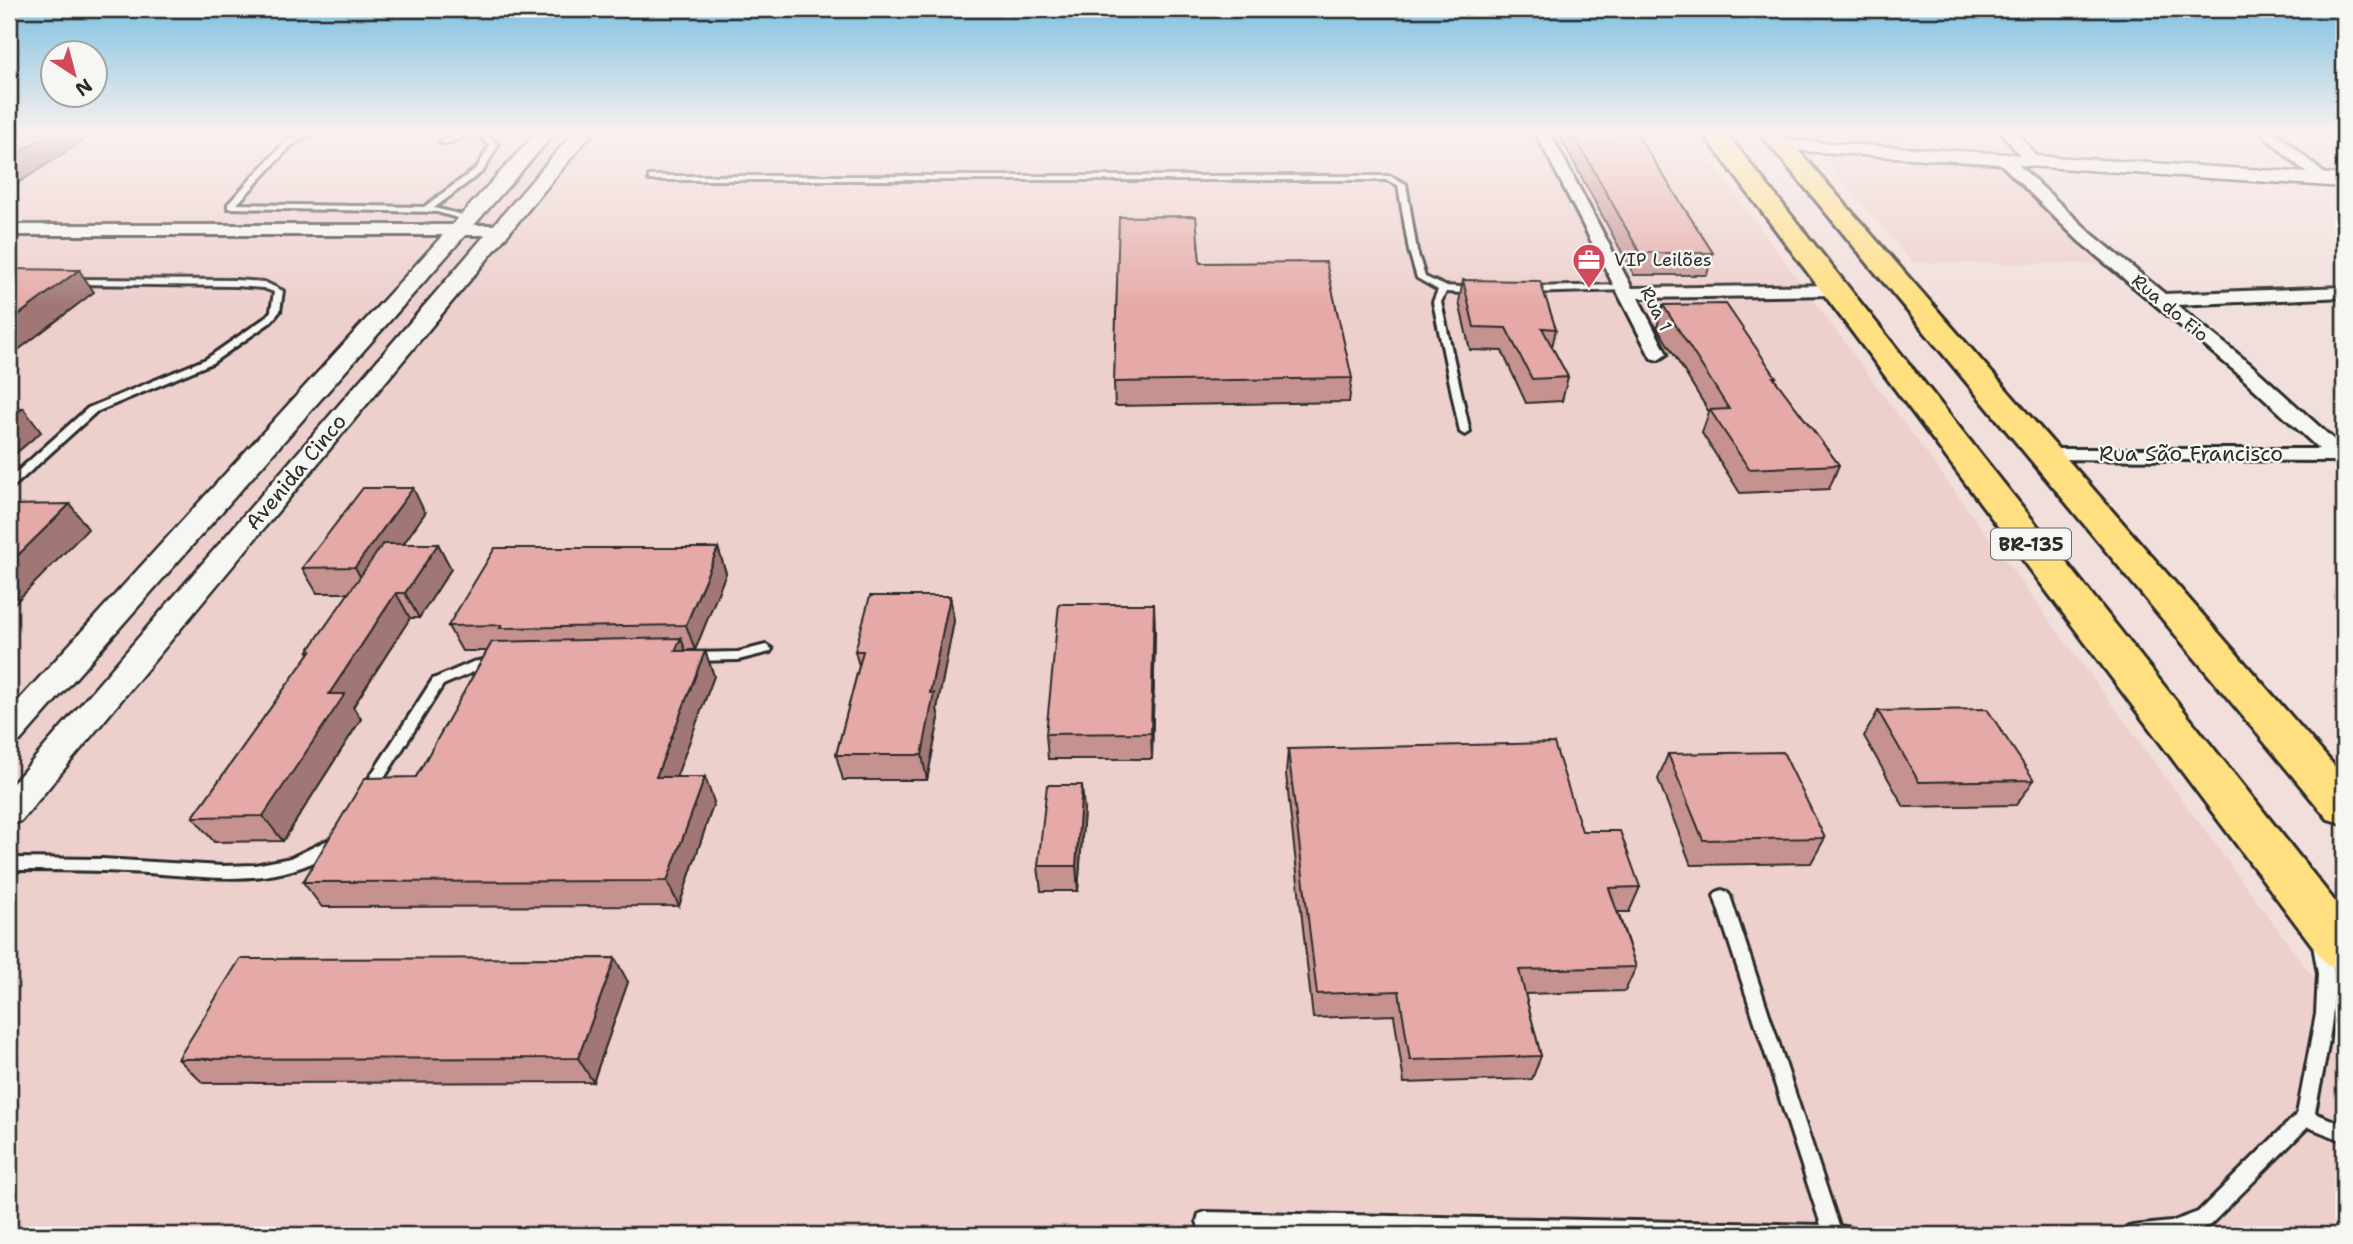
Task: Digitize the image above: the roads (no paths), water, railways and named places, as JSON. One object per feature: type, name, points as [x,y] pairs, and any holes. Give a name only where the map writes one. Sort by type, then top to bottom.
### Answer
[{"type":"highway","name":"BR-135","points":[[1759,191],[2344,950]]},
{"type":"highway","name":"BR-135","points":[[1819,191],[2344,807]]},
{"type":"street","name":"Avenida Cinco","points":[[9,732],[493,191]]},
{"type":"street","name":"Avenida Cinco","points":[[9,811],[534,191]]},
{"type":"street","name":"Rua 1","points":[[1573,191],[1658,354]]},
{"type":"street","name":"Rua do Fio","points":[[2037,191],[2085,238],[2243,368],[2341,458]]},
{"type":"street","points":[[9,230],[463,224],[501,230]]},
{"type":"street","points":[[1625,291],[1835,290]]},
{"type":"street","points":[[2161,300],[2344,292]]},
{"type":"street","name":"Rua São Francisco","points":[[2045,455],[2341,458]]},
{"type":"lane","points":[[245,191],[231,206],[438,210],[463,224]]},
{"type":"lane","points":[[426,210],[451,191]]},
{"type":"lane","points":[[1403,191],[1418,273],[1425,282],[1443,289],[1487,291]]},
{"type":"lane","points":[[9,485],[92,411],[209,361],[268,320],[275,311],[279,291],[264,285],[236,283],[69,282]]},
{"type":"lane","points":[[1443,289],[1437,302],[1465,432]]},
{"type":"lane","points":[[1515,290],[1625,291]]},
{"type":"lane","points":[[671,657],[738,656],[766,649]]},
{"type":"lane","points":[[359,807],[438,682],[477,665],[510,660]]},
{"type":"lane","points":[[9,864],[108,864],[214,870],[284,867],[313,857],[337,841],[344,829]]},
{"type":"lane","points":[[1722,897],[1833,1235]]},
{"type":"lane","points":[[2133,1235],[2171,1231],[2204,1219],[2305,1118],[2324,1014],[2326,974],[2317,914]]},
{"type":"lane","points":[[2305,1118],[2344,1133]]},
{"type":"lane","points":[[1206,1221],[1844,1235]]},
{"type":"place","name":"VIP Leilões","points":[[1589,290]]}]
